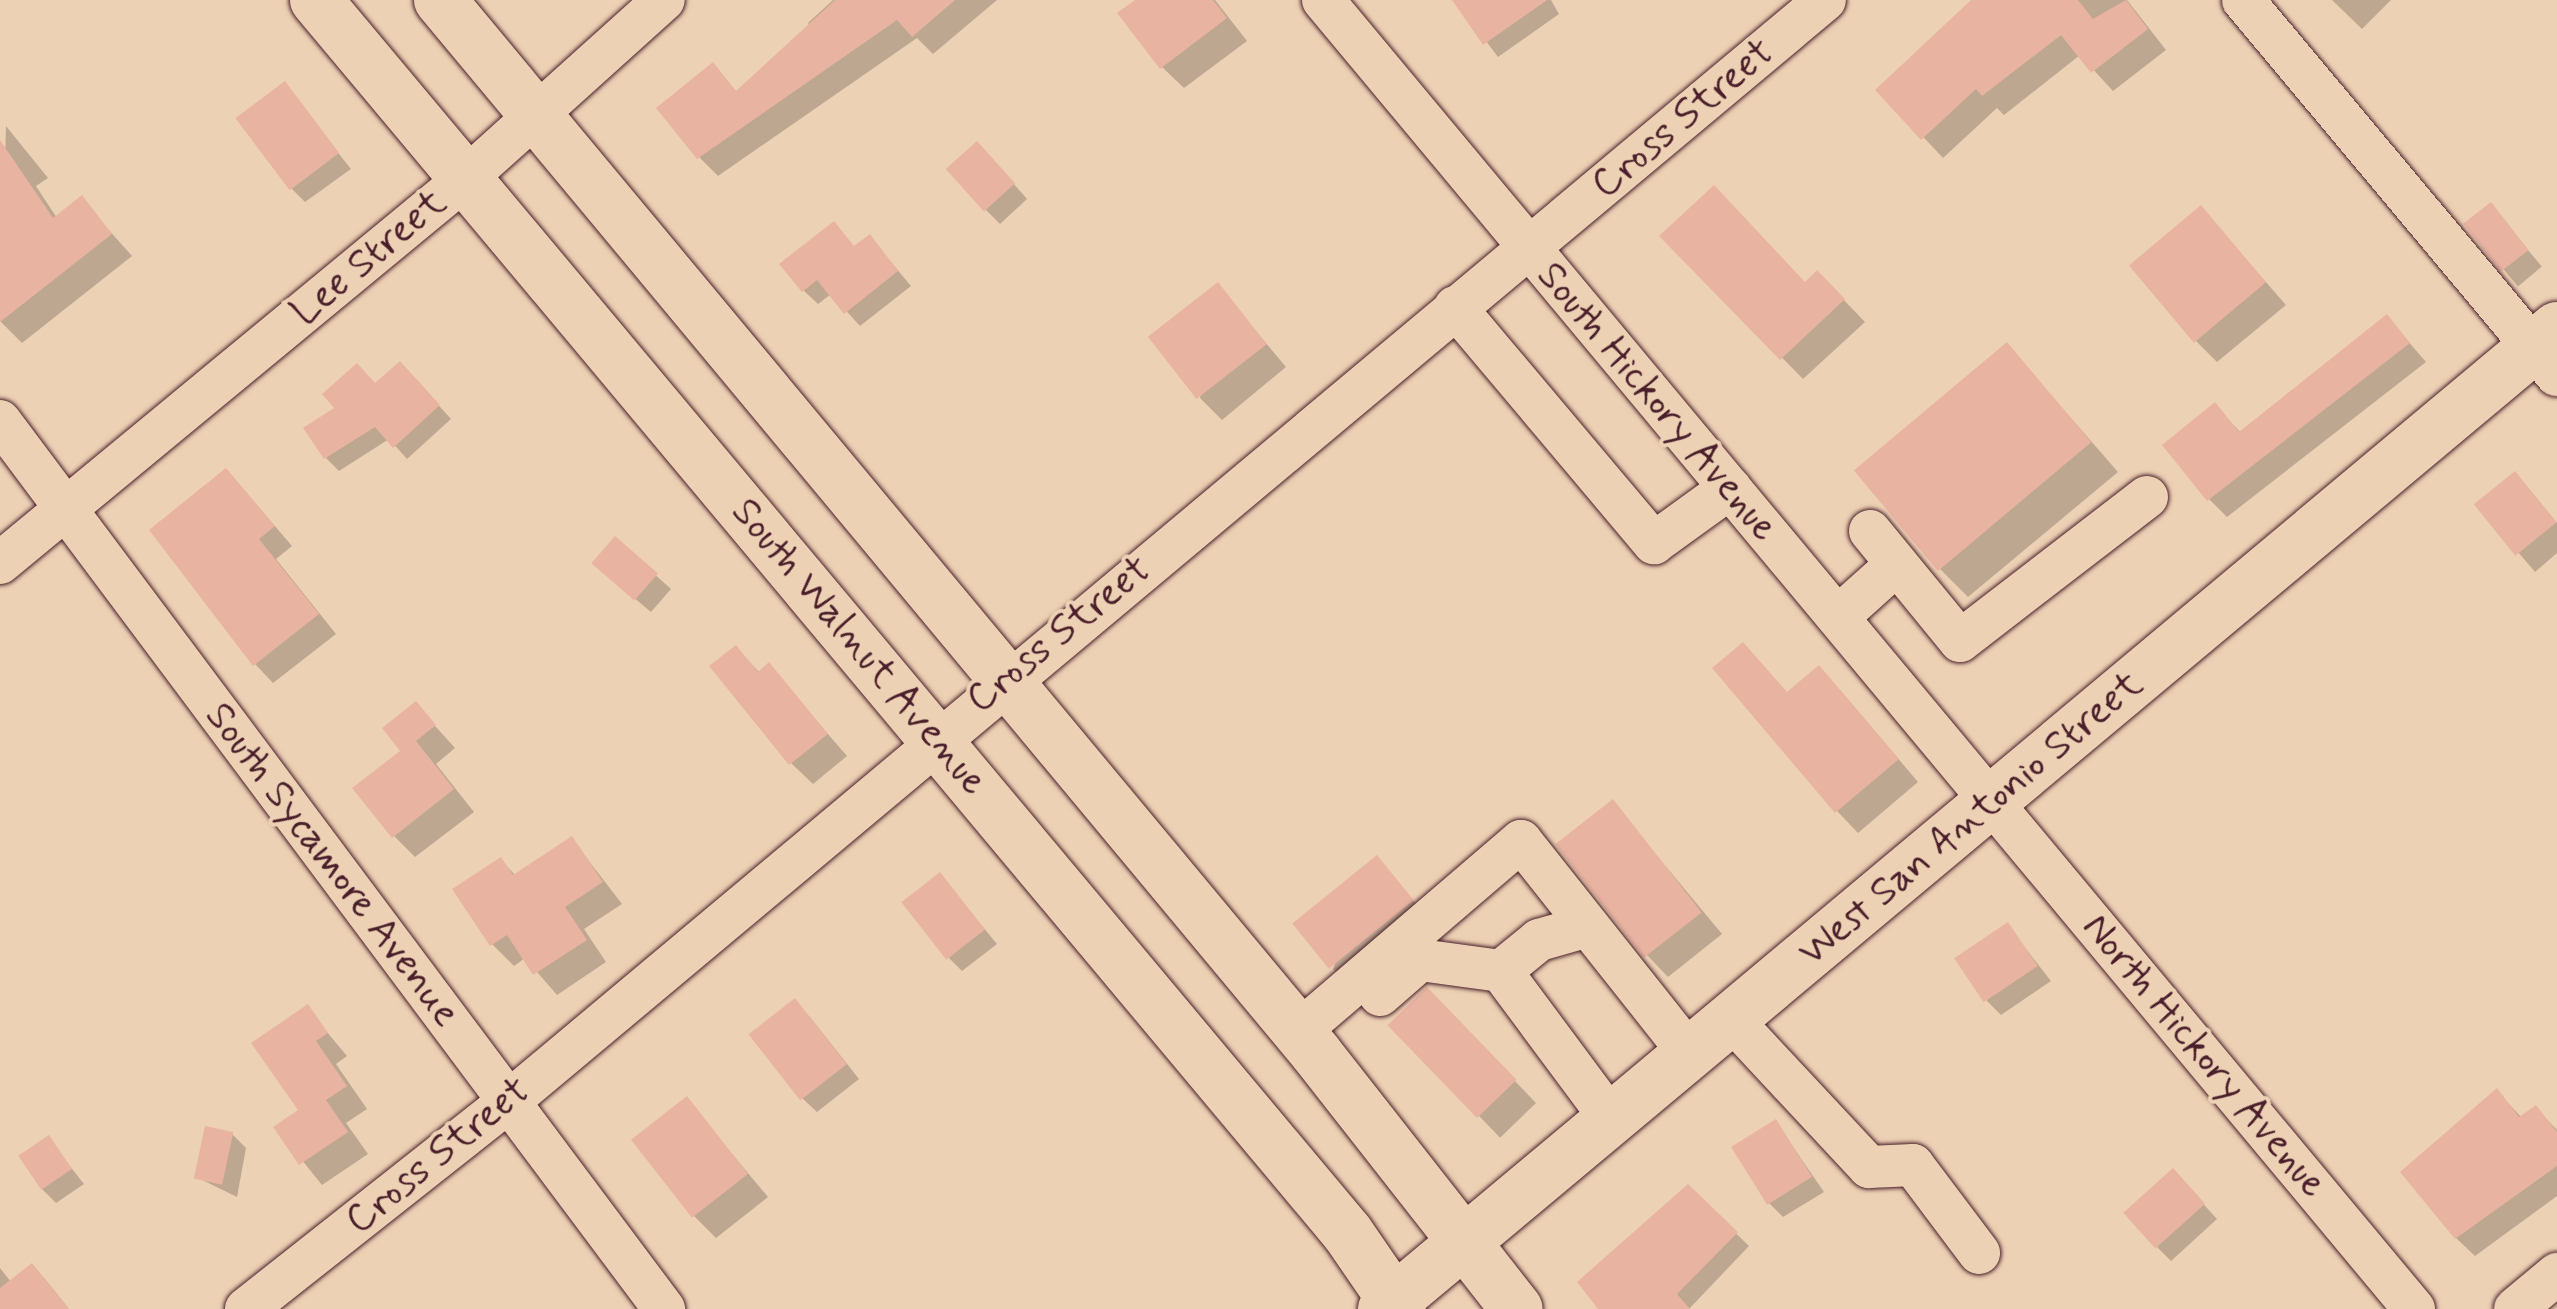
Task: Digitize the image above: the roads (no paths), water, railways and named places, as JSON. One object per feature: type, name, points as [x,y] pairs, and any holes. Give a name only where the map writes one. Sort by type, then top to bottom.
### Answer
[{"type":"main road","name":"South Walnut Avenue","points":[[316,0],[1347,1232],[1392,1306]]},
{"type":"main road","points":[[440,0],[1306,1043],[1460,1242],[1517,1309]]},
{"type":"main road","name":"West San Antonio Street","points":[[1392,1306],[1460,1242],[1730,1018],[2549,350]]},
{"type":"street","name":"Lee Street","points":[[0,563],[466,178],[532,110],[664,0]]},
{"type":"street","name":"South Hickory Avenue","points":[[1323,0],[1994,802]]},
{"type":"street","name":"Cross Street","points":[[246,1309],[508,1102],[934,737],[1825,0]]},
{"type":"street","points":[[2243,0],[2549,350]]},
{"type":"street","points":[[1454,307],[1654,543],[1730,488]]},
{"type":"street","name":"South Sycamore Avenue","points":[[0,420],[664,1309]]},
{"type":"street","points":[[1838,616],[1883,547],[1960,641],[2147,497]]},
{"type":"street","name":"North Hickory Avenue","points":[[1994,802],[2414,1309]]},
{"type":"street","points":[[1306,1043],[1520,841],[1689,1053]]},
{"type":"street","points":[[1501,971],[1539,940],[1588,926]]},
{"type":"street","points":[[1306,1043],[1420,960],[1501,971],[1611,1119]]},
{"type":"street","points":[[1730,1018],[1869,1167],[1914,1165],[1979,1253]]},
{"type":"street","points":[[2515,1309],[2557,1274]]}]
